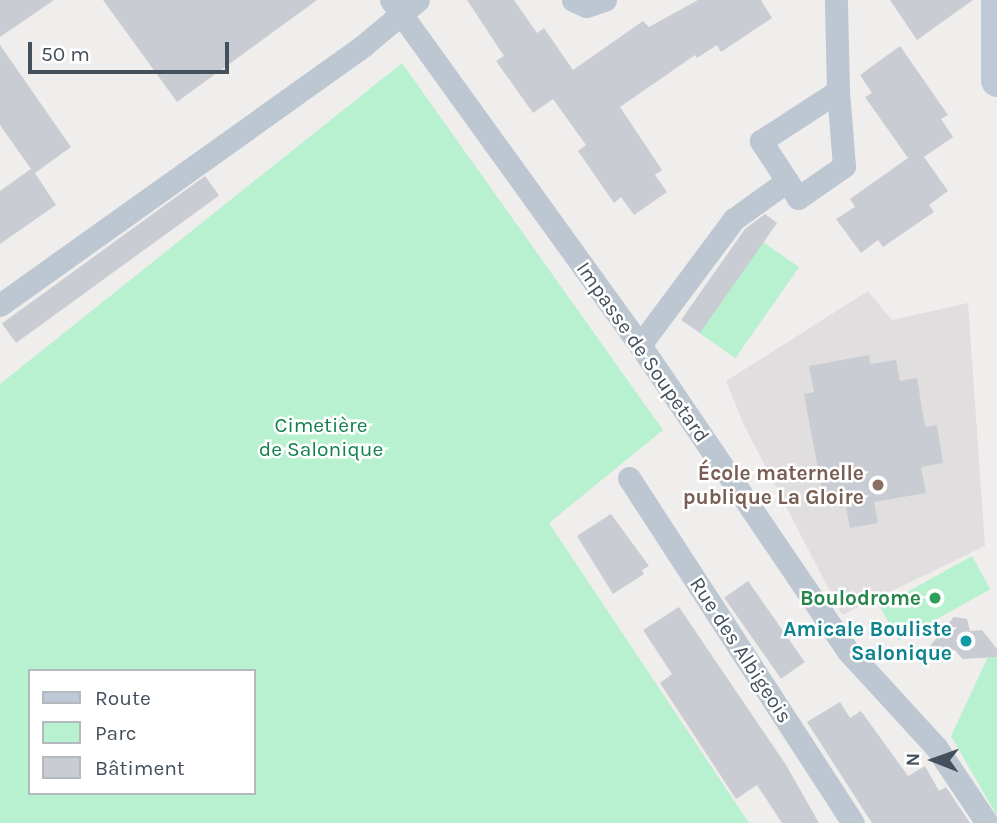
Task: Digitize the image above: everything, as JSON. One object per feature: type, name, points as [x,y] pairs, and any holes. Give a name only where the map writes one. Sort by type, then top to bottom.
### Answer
[{"type":"street","points":[[573,0],[586,6],[606,0]]},
{"type":"street","points":[[836,0],[838,91],[844,166],[798,198],[761,141],[838,91]]},
{"type":"street","points":[[997,0],[997,80]]},
{"type":"street","name":"Impasse de Soupetard","points":[[0,305],[364,45],[403,4],[640,345],[847,650],[952,767],[987,823]]},
{"type":"street","points":[[640,345],[734,219],[787,181]]},
{"type":"street","name":"Rue des Albigeois","points":[[629,478],[853,823]]},
{"type":"shaded area","name":"École maternelle publique La Gloire","points":[[868,291],[892,320],[968,303],[985,546],[842,615],[744,425],[726,381]]},
{"type":"green space","name":"Cimetière de Salonique","points":[[402,63],[663,430],[549,523],[749,823],[0,823],[0,384]]},
{"type":"green space","points":[[763,242],[799,267],[735,358],[699,333]]},
{"type":"green space","name":"Boulodrome","points":[[972,556],[990,589],[899,640],[880,607]]},
{"type":"green space","points":[[997,650],[997,816],[951,736],[988,657]]},
{"type":"building","points":[[0,0],[54,0],[0,37]]},
{"type":"building","points":[[103,0],[317,0],[177,102]]},
{"type":"building","points":[[467,0],[514,0],[537,33],[544,28],[573,70],[643,21],[649,27],[698,0],[761,0],[772,18],[721,52],[717,45],[697,58],[695,55],[620,107],[662,170],[655,175],[667,192],[634,215],[621,197],[614,203],[578,151],[586,145],[553,99],[533,113],[496,61],[504,56]]},
{"type":"building","points":[[890,0],[973,0],[917,40]]},
{"type":"building","points":[[0,45],[71,147],[35,173],[56,205],[0,244],[0,191],[31,169],[0,125]]},
{"type":"building","points":[[900,46],[948,115],[941,119],[953,137],[924,157],[948,191],[929,205],[934,212],[883,247],[878,240],[861,253],[836,219],[855,207],[850,199],[908,158],[865,97],[872,93],[860,75]]},
{"type":"building","points":[[205,176],[219,195],[16,343],[2,324]]},
{"type":"building","points":[[765,214],[777,223],[700,333],[681,320],[745,229]]},
{"type":"building","points":[[869,355],[870,364],[896,360],[900,381],[917,378],[925,427],[937,425],[943,463],[921,467],[926,493],[874,502],[878,523],[850,528],[846,507],[839,508],[837,494],[823,496],[804,394],[814,392],[809,366]]},
{"type":"building","points":[[611,514],[649,566],[642,570],[644,574],[613,594],[577,536]]},
{"type":"building","points":[[748,581],[805,662],[781,679],[724,598]]},
{"type":"building","points":[[679,607],[786,765],[819,823],[782,823],[757,785],[736,799],[660,683],[672,674],[643,630]]},
{"type":"building","name":"Amicale Bouliste Salonique","points":[[954,617],[967,619],[970,631],[982,630],[997,649],[997,657],[963,659],[954,650],[930,646]]},
{"type":"building","points":[[840,702],[850,718],[861,711],[908,776],[925,766],[939,791],[946,787],[970,823],[872,823],[807,722]]},
{"type":"place","name":"École maternelle publique La Gloire","points":[[878,485]]},
{"type":"place","name":"Boulodrome","points":[[935,598]]},
{"type":"place","name":"Amicale Bouliste Salonique","points":[[966,641]]}]
